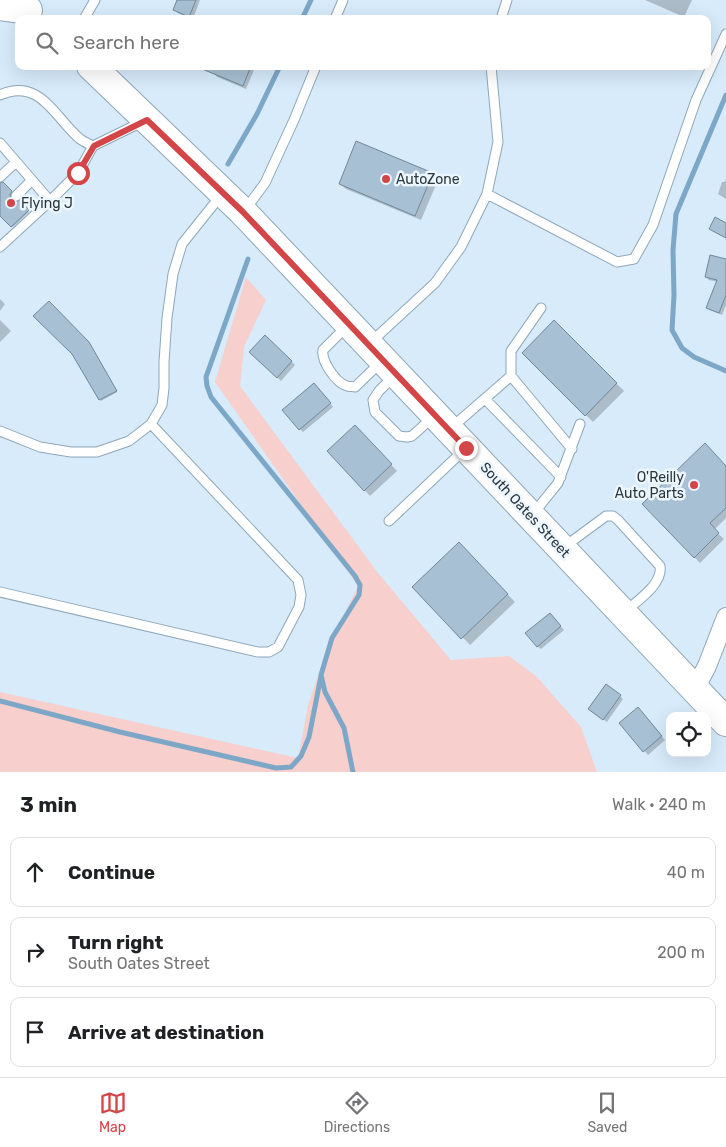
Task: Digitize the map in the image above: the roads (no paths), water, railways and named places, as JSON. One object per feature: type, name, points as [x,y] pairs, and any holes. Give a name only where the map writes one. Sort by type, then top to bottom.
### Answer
[{"type":"main road","points":[[0,6],[26,7]]},
{"type":"main road","name":"South Oates Street","points":[[94,70],[243,212],[726,722]]},
{"type":"street","points":[[695,689],[707,666],[726,617]]},
{"type":"lane","points":[[86,15],[94,0]]},
{"type":"lane","points":[[337,15],[343,0]]},
{"type":"lane","points":[[501,15],[507,0]]},
{"type":"lane","points":[[711,67],[726,34]]},
{"type":"lane","points":[[243,212],[264,183],[294,120],[314,70]]},
{"type":"lane","points":[[349,324],[323,350],[322,354],[325,365],[341,383],[346,386],[355,387],[383,360],[461,247],[487,194],[498,142],[491,70]]},
{"type":"lane","points":[[487,194],[618,262],[634,259],[653,224],[696,100],[710,70]]},
{"type":"lane","points":[[0,95],[19,91],[31,92],[44,100],[80,139],[94,146]]},
{"type":"lane","points":[[0,247],[50,202],[78,173],[94,146],[147,120]]},
{"type":"lane","points":[[0,143],[50,202]]},
{"type":"lane","points":[[0,177],[16,162]]},
{"type":"lane","points":[[16,196],[32,180]]},
{"type":"lane","points":[[0,432],[40,447],[71,452],[97,452],[129,441],[151,424],[162,405],[167,318],[173,274],[182,244],[223,192]]},
{"type":"lane","points":[[541,308],[511,351],[510,376],[572,449]]},
{"type":"lane","points":[[383,360],[379,391],[373,400],[375,412],[399,436],[407,437],[450,431]]},
{"type":"lane","points":[[389,521],[450,431],[510,376]]},
{"type":"lane","points":[[485,399],[561,477]]},
{"type":"lane","points":[[0,592],[258,652],[269,652],[278,647],[299,607],[301,595],[298,580],[151,424]]},
{"type":"lane","points":[[531,516],[558,483],[580,424]]},
{"type":"lane","points":[[562,549],[606,516],[613,516],[618,520],[660,566],[661,571],[654,584],[623,614]]},
{"type":"waterway","points":[[304,15],[311,0]]},
{"type":"waterway","points":[[228,164],[257,114],[278,70]]},
{"type":"waterway","points":[[726,95],[676,214],[673,250],[674,295],[672,330],[682,348],[694,357],[726,371]]},
{"type":"waterway","points":[[248,259],[206,377],[207,386],[211,397],[355,576],[360,585],[359,595],[332,638],[321,675],[325,692],[344,728],[353,772]]},
{"type":"waterway","points":[[0,701],[120,732],[276,768],[291,767],[301,756],[309,737],[321,676]]},
{"type":"place","name":"AutoZone","points":[[386,179]]},
{"type":"place","name":"Flying J","points":[[11,203]]},
{"type":"place","name":"O'Reilly Auto Parts","points":[[694,485]]}]
